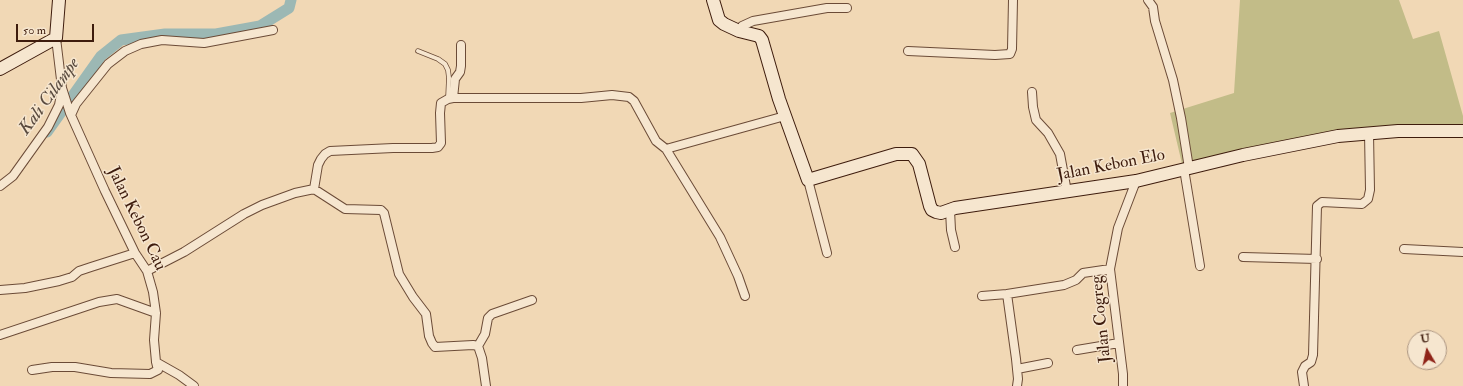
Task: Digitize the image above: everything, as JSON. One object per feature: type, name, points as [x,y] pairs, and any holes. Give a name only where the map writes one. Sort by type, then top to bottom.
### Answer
[{"type":"street","points":[[0,186],[13,176],[48,127],[59,105],[62,88],[56,38],[59,0]]},
{"type":"street","points":[[712,0],[719,20],[724,24],[740,31],[759,36],[762,40],[785,116],[808,180],[826,253]]},
{"type":"street","points":[[908,51],[995,56],[1010,54],[1012,49],[1013,0]]},
{"type":"street","points":[[1148,0],[1153,7],[1155,21],[1174,80],[1182,118],[1186,169],[1200,266]]},
{"type":"street","points":[[740,31],[742,26],[753,21],[827,8],[847,8]]},
{"type":"street","points":[[70,114],[76,104],[108,64],[125,51],[141,44],[162,40],[204,44],[273,30]]},
{"type":"street","points":[[0,70],[56,38]]},
{"type":"street","points":[[450,98],[455,79],[460,72],[461,45]]},
{"type":"street","name":"Jalan Kebon Cau","points":[[62,88],[70,114],[105,191],[135,253],[147,271],[153,292],[156,313],[154,340],[156,362]]},
{"type":"street","points":[[1032,92],[1036,120],[1048,133],[1060,154],[1067,192]]},
{"type":"street","points":[[314,189],[318,165],[321,159],[330,151],[438,147],[441,143],[441,103],[450,98],[581,98],[612,95],[629,97],[634,102],[656,141],[666,149],[720,237],[738,276],[745,296]]},
{"type":"street","points":[[666,149],[785,116]]},
{"type":"street","name":"Jalan Kebon Elo","points":[[808,180],[896,154],[908,153],[912,154],[919,164],[932,210],[941,213],[950,210],[1136,181],[1243,155],[1338,136],[1398,131],[1463,130]]},
{"type":"street","points":[[1304,386],[1302,372],[1305,366],[1311,362],[1313,355],[1317,206],[1322,202],[1362,204],[1368,199],[1370,190],[1369,133]]},
{"type":"street","name":"Jalan Cogreg","points":[[1123,386],[1123,374],[1110,269],[1118,228],[1136,181]]},
{"type":"street","points":[[147,271],[184,252],[244,214],[262,205],[295,193],[314,189],[344,209],[372,209],[383,211],[399,274],[413,297],[424,310],[432,343],[435,347],[478,346]]},
{"type":"street","points":[[950,210],[951,230],[955,247]]},
{"type":"street","points":[[1404,250],[1463,252]]},
{"type":"street","points":[[0,290],[25,288],[59,281],[72,277],[79,271],[91,266],[135,253]]},
{"type":"street","points":[[1243,257],[1316,259]]},
{"type":"street","points":[[982,296],[1007,294],[1064,285],[1076,280],[1083,273],[1110,269]]},
{"type":"street","points":[[1007,294],[1016,359],[1018,379],[1017,386]]},
{"type":"street","points":[[0,335],[98,302],[117,299],[156,313]]},
{"type":"street","points":[[478,346],[483,339],[488,318],[492,314],[532,300]]},
{"type":"street","points":[[1077,350],[1119,343]]},
{"type":"street","points":[[478,346],[482,358],[486,386]]},
{"type":"street","points":[[32,370],[52,367],[75,367],[111,373],[150,374],[158,370],[156,362]]},
{"type":"street","points":[[156,362],[179,375],[194,386]]},
{"type":"street","points":[[1016,369],[1048,362]]},
{"type":"lane","points":[[418,51],[438,59],[445,64],[448,70],[450,98]]},
{"type":"shaded area","points":[[1240,0],[1399,0],[1413,39],[1439,31],[1463,116],[1463,129],[1279,146],[1183,168],[1170,113],[1234,93]]},
{"type":"waterway","name":"Kali Cilampe","points":[[47,132],[101,56],[121,40],[165,34],[216,34],[260,26],[289,8],[291,0]]}]
